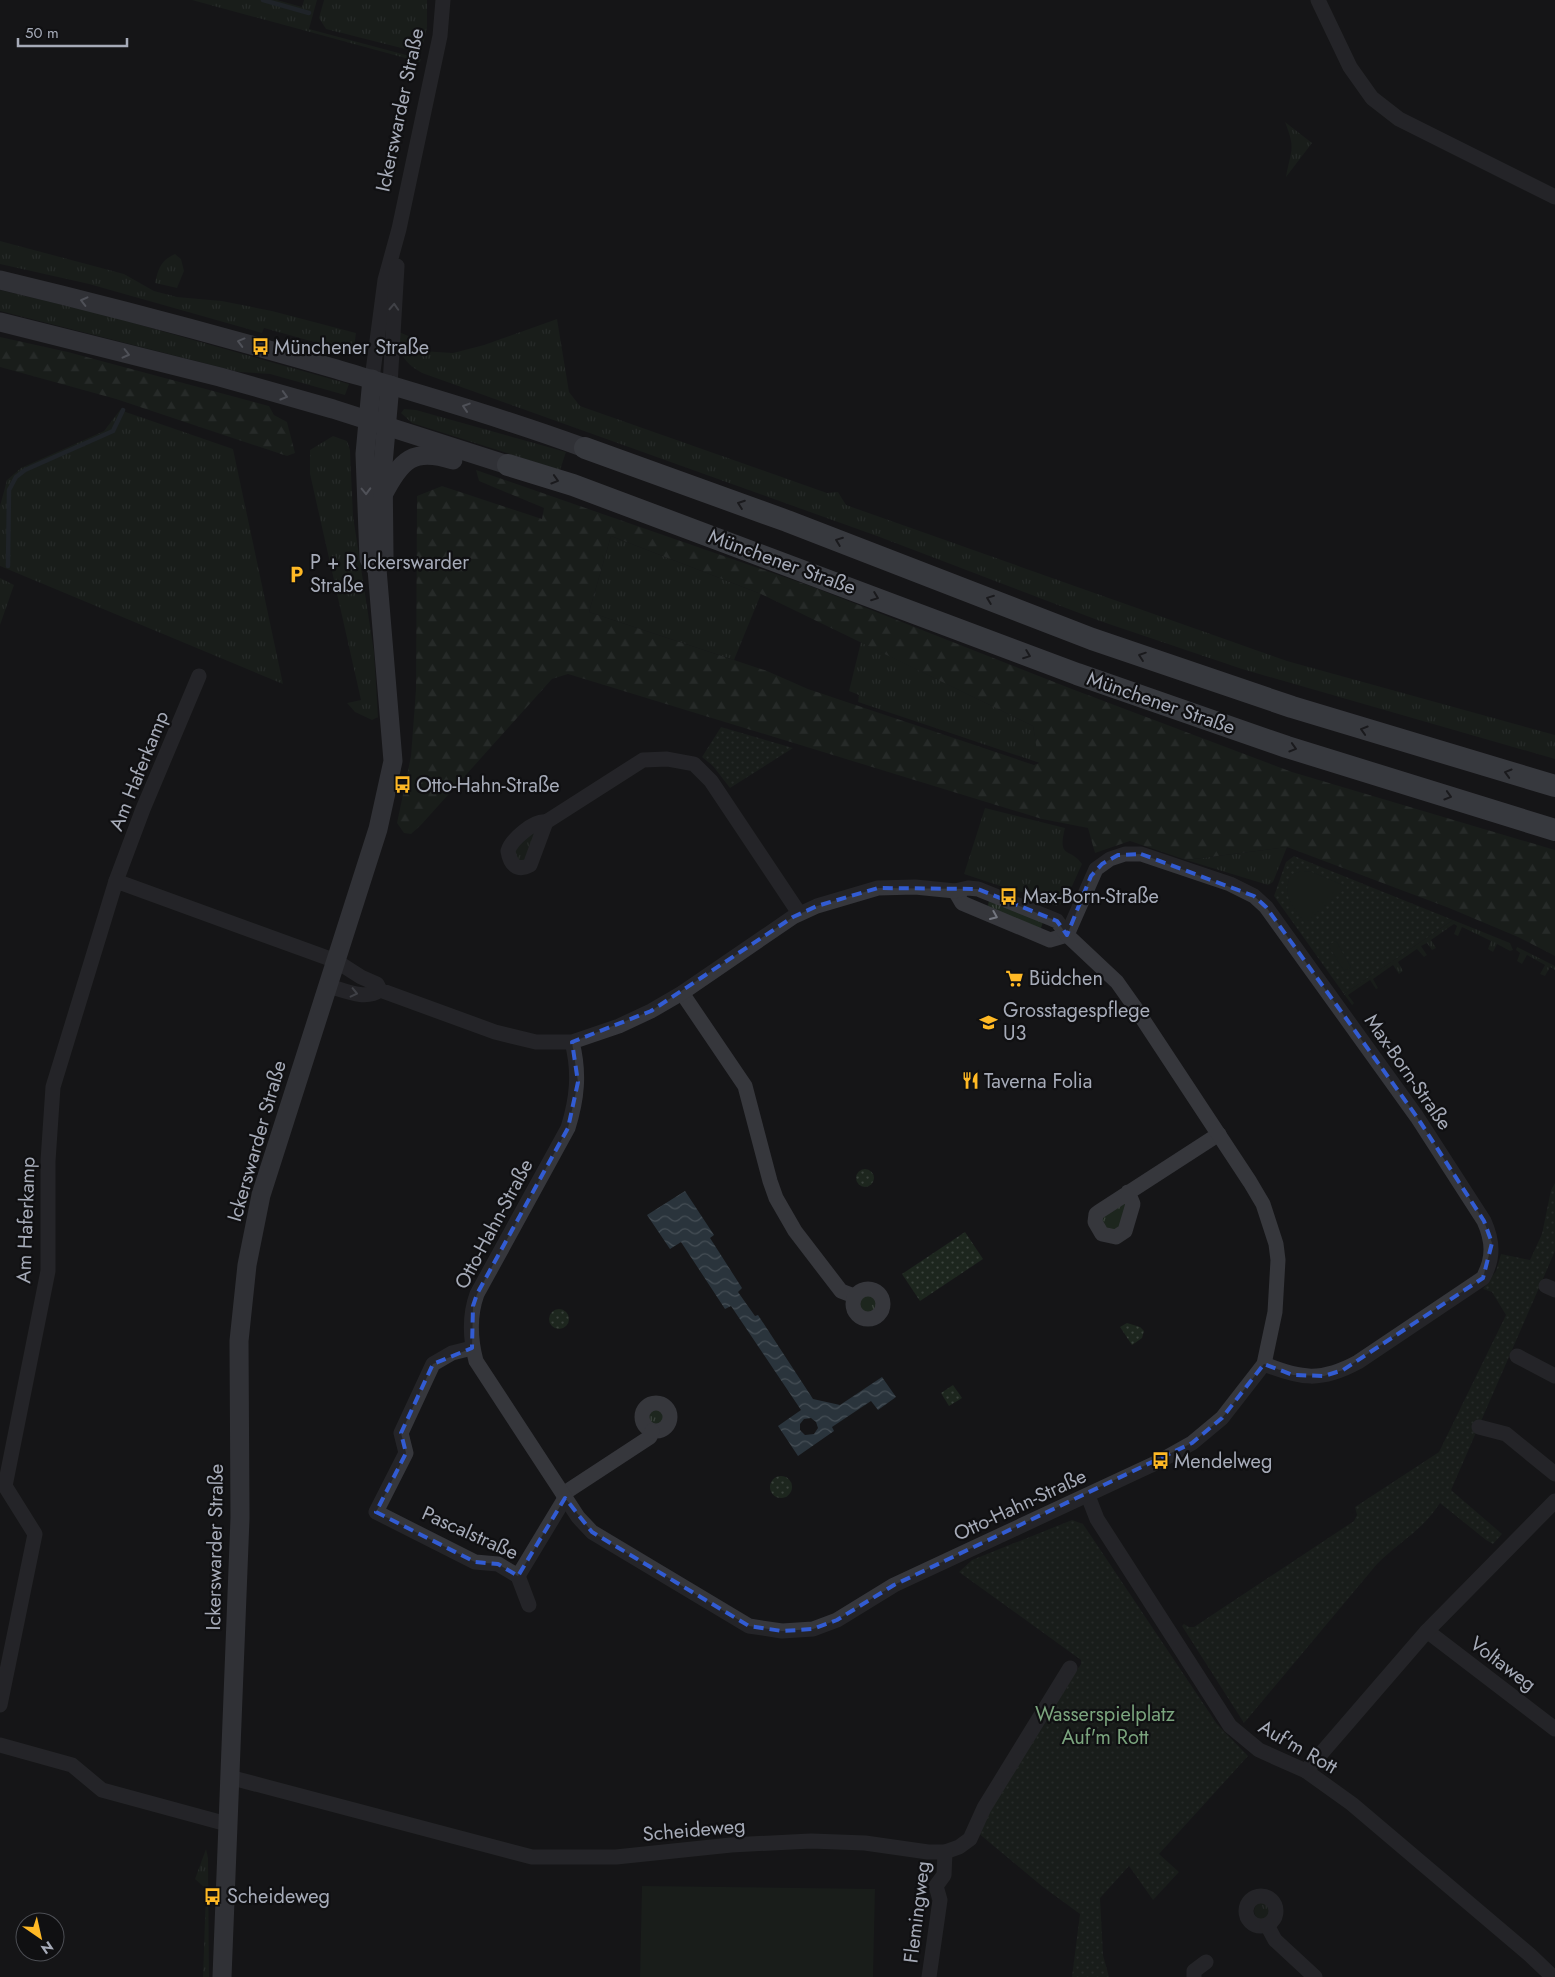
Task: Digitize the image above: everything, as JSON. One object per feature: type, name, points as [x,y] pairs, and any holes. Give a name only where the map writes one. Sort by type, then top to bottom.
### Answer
[{"type":"highway","name":"Münchener Straße","points":[[585,448],[787,521],[1092,639],[1292,707],[1555,786]]},
{"type":"highway","name":"Münchener Straße","points":[[508,465],[591,492],[1077,674],[1287,746],[1555,830]]},
{"type":"main road","name":"Münchener Straße","points":[[0,280],[190,328],[372,379],[510,421],[585,448]]},
{"type":"main road","name":"Münchener Straße","points":[[0,322],[220,377],[377,423],[508,465]]},
{"type":"main road","name":"Ickerswarder Straße","points":[[222,1977],[240,1518],[238,1341],[247,1264],[261,1195],[378,829],[392,770],[392,731],[378,569],[384,556],[383,496],[372,379]]},
{"type":"main road","name":"Ickerswarder Straße","points":[[378,569],[370,559],[365,454],[390,385]]},
{"type":"main road","points":[[383,496],[401,467],[408,460],[422,455],[435,454],[486,467],[508,465]]},
{"type":"street","name":"Ickerswarder Straße","points":[[372,379],[386,280],[399,229],[440,36],[443,0]]},
{"type":"street","points":[[1318,0],[1350,67],[1372,98],[1399,119],[1461,152],[1555,197]]},
{"type":"street","name":"Ickerswarder Straße","points":[[390,385],[399,229]]},
{"type":"street","name":"Am Haferkamp","points":[[0,1705],[35,1534],[5,1486],[48,1271],[48,1161],[54,1087],[116,881],[199,676]]},
{"type":"street","points":[[546,822],[643,760],[667,759],[694,764],[711,781],[799,914]]},
{"type":"street","name":"Max-Born-Straße","points":[[1067,935],[1092,876],[1102,864],[1118,855],[1141,854],[1230,884],[1254,896],[1266,907],[1417,1117],[1484,1220],[1490,1234],[1492,1256],[1483,1278],[1358,1362],[1343,1370],[1324,1376],[1293,1375],[1264,1364]]},
{"type":"street","points":[[116,881],[336,961],[361,977],[377,984],[380,990],[448,1017],[495,1032],[536,1042],[572,1042],[619,1026],[682,994],[799,914],[843,897],[878,888],[915,887],[955,891],[962,903],[1050,940],[1067,935]]},
{"type":"street","name":"Otto-Hahn-Straße","points":[[572,1042],[578,1082],[576,1104],[568,1128],[477,1294],[473,1306],[470,1337],[476,1361],[578,1517],[592,1532],[749,1626],[782,1631],[813,1629],[837,1620],[894,1585],[1160,1461],[1204,1434],[1222,1418],[1264,1364],[1275,1312],[1278,1260],[1276,1244],[1264,1204],[1117,982],[1067,935]]},
{"type":"street","points":[[328,986],[372,995],[380,990]]},
{"type":"street","points":[[682,994],[745,1086],[776,1198],[795,1231],[841,1291],[854,1296]]},
{"type":"street","points":[[1128,1192],[1219,1134]]},
{"type":"street","name":"Pascalstraße","points":[[472,1348],[452,1353],[432,1364],[400,1433],[406,1453],[376,1512],[475,1562],[498,1564],[518,1576],[529,1605]]},
{"type":"street","points":[[1517,1356],[1555,1376]]},
{"type":"street","points":[[1479,1427],[1506,1434],[1555,1474]]},
{"type":"street","points":[[564,1496],[650,1437],[652,1431]]},
{"type":"street","name":"Pascalstraße","points":[[518,1576],[564,1496]]},
{"type":"street","name":"Auf'm Rott","points":[[1088,1496],[1097,1519],[1223,1719],[1240,1736],[1259,1750],[1306,1771],[1352,1804],[1433,1871],[1553,1977]]},
{"type":"street","points":[[1306,1771],[1427,1631],[1555,1501]]},
{"type":"street","name":"Voltaweg","points":[[1427,1631],[1555,1728]]},
{"type":"street","points":[[945,1852],[959,1847],[970,1838],[984,1808],[1070,1668]]},
{"type":"street","points":[[0,1745],[72,1765],[102,1790],[227,1824]]},
{"type":"street","name":"Scheideweg","points":[[229,1777],[532,1857],[564,1859],[616,1857],[731,1845],[811,1841],[865,1843],[928,1852],[945,1852]]},
{"type":"street","name":"Flemingweg","points":[[929,1977],[940,1900],[936,1886],[944,1875],[945,1852]]},
{"type":"street","points":[[1267,1925],[1275,1940],[1315,1977]]},
{"type":"street","points":[[1194,1977],[1194,1971],[1206,1962]]},
{"type":"highlighted area","points":[[1141,854],[1254,896],[1266,907],[1417,1117],[1484,1221],[1492,1243],[1483,1278],[1343,1370],[1324,1376],[1293,1375],[1264,1364],[1222,1418],[1192,1443],[894,1585],[837,1620],[813,1629],[782,1631],[749,1626],[592,1532],[565,1498],[518,1576],[498,1564],[475,1562],[376,1512],[406,1453],[401,1433],[433,1364],[472,1348],[473,1306],[477,1294],[568,1128],[578,1082],[572,1042],[651,1011],[793,917],[817,906],[878,888],[978,889],[1057,921],[1067,935],[1091,876],[1102,864],[1118,855]]},
{"type":"green space","points":[[192,0],[277,0],[302,7],[304,0],[317,0],[309,29],[421,59],[420,62]]},
{"type":"green space","points":[[324,0],[427,0],[427,27],[421,53],[326,29],[319,18]]},
{"type":"green space","points":[[1285,122],[1312,143],[1286,177],[1291,155],[1291,144]]},
{"type":"green space","points":[[0,241],[124,274],[154,291],[177,297],[222,301],[272,311],[356,333],[354,348],[350,352],[264,328],[262,333],[89,284],[0,264]]},
{"type":"green space","points":[[175,254],[181,259],[184,271],[177,288],[155,283],[161,266],[166,259]]},
{"type":"green space","points":[[0,290],[105,315],[349,384],[345,395],[270,374],[239,372],[0,311]]},
{"type":"green space","points":[[557,319],[569,392],[580,406],[827,493],[838,492],[846,505],[1287,661],[1555,735],[1555,759],[1242,669],[1100,621],[877,536],[422,373],[406,361],[400,346],[399,332],[413,338],[422,351],[453,353],[484,345]]},
{"type":"green space","points":[[0,337],[68,352],[269,406],[274,415],[287,422],[295,453],[287,456],[116,399],[0,367]]},
{"type":"green space","points":[[404,409],[416,410],[566,452],[560,470],[412,423],[401,413]]},
{"type":"green space","points":[[120,410],[233,449],[283,684],[0,566],[0,506],[7,480],[21,468],[104,431]]},
{"type":"green space","points":[[333,436],[347,441],[350,450],[353,516],[374,652],[378,717],[372,720],[355,712],[347,703],[361,700],[310,474],[310,450]]},
{"type":"green space","points":[[476,470],[813,587],[1072,689],[1292,772],[1555,850],[1555,956],[1518,937],[1449,908],[1287,847],[1186,860],[1130,841],[1095,853],[1088,828],[1042,819],[568,674],[552,679],[421,825],[411,834],[404,833],[397,823],[411,756],[416,689],[417,496],[442,486],[542,519],[544,508],[479,481]],"holes":[[[611,536],[761,594],[1033,726],[1039,763],[1034,765],[808,689],[767,671],[589,612]]]},
{"type":"green space","points":[[611,536],[761,594],[734,660],[589,612]]},
{"type":"green space","points":[[0,578],[14,585],[0,625]]},
{"type":"green space","points":[[861,642],[1033,726],[1040,763],[858,702],[859,695],[849,691]]},
{"type":"green space","points":[[721,727],[793,748],[730,788],[713,766],[702,757]]},
{"type":"green space","points":[[985,808],[1065,828],[1063,838],[1064,849],[1082,864],[1065,902],[1056,906],[1007,886],[1003,887],[964,874]]},
{"type":"green space","points":[[538,827],[524,860],[518,861],[514,850]]},
{"type":"green space","points":[[1287,847],[1273,882],[1268,885],[1186,860]]},
{"type":"green space","points":[[1294,856],[1453,920],[1344,994],[1274,896],[1286,862]]},
{"type":"green space","points":[[1302,871],[1312,872],[1347,887],[1305,923],[1290,900],[1287,887],[1293,874]]},
{"type":"green space","points":[[989,900],[1044,919],[1040,931],[988,906]]},
{"type":"green space","points":[[1453,920],[1510,943],[1513,950],[1510,951],[1497,944],[1493,952],[1488,949],[1491,941],[1462,927],[1458,936],[1454,934],[1457,926],[1454,924],[1431,940],[1436,948],[1432,950],[1427,943],[1421,946],[1427,955],[1424,957],[1417,949],[1398,962],[1403,971],[1399,974],[1393,965],[1373,979],[1378,988],[1376,989],[1370,980],[1348,995],[1354,1003],[1352,1005],[1344,994]]},
{"type":"green space","points":[[1336,941],[1351,967],[1344,971],[1328,945]]},
{"type":"green space","points":[[1517,947],[1555,966],[1555,970],[1550,967],[1545,976],[1540,974],[1545,965],[1527,955],[1522,964],[1517,961],[1520,953],[1516,950]]},
{"type":"green space","points":[[865,1169],[871,1172],[874,1178],[871,1184],[865,1187],[859,1184],[856,1178],[859,1172]]},
{"type":"green space","points":[[1555,1183],[1555,1251],[1451,1490],[1502,1534],[1493,1544],[1440,1503],[1418,1529],[1377,1564],[1244,1723],[1182,1626],[1184,1624],[1194,1627],[1354,1521],[1357,1515],[1355,1507],[1439,1452],[1506,1315],[1492,1292],[1483,1289],[1496,1271],[1501,1254],[1530,1260],[1542,1234],[1551,1190]]},
{"type":"green space","points":[[1121,1202],[1127,1203],[1122,1228],[1107,1232],[1101,1217]]},
{"type":"green space","points":[[965,1232],[983,1259],[920,1301],[902,1274]]},
{"type":"green space","points":[[868,1295],[874,1298],[877,1304],[874,1310],[868,1313],[862,1310],[859,1304],[862,1298]]},
{"type":"green space","points":[[559,1309],[566,1312],[569,1319],[566,1326],[559,1329],[552,1326],[549,1319],[552,1312]]},
{"type":"green space","points":[[1127,1323],[1140,1327],[1144,1331],[1142,1338],[1132,1345],[1120,1327]]},
{"type":"green space","points":[[953,1385],[962,1398],[949,1406],[941,1393]]},
{"type":"green space","points":[[656,1409],[664,1417],[656,1425],[648,1417]]},
{"type":"green space","points":[[781,1476],[789,1479],[792,1487],[789,1495],[781,1498],[773,1495],[770,1487],[773,1479]]},
{"type":"green space","name":"Wasserspielplatz Auf'm Rott","points":[[1072,1520],[1083,1524],[1217,1724],[1248,1756],[1159,1854],[1179,1872],[1153,1900],[1129,1866],[1100,1898],[1103,1955],[1109,1977],[1072,1977],[1080,1914],[1043,1887],[977,1832],[988,1808],[1081,1664],[1081,1660],[959,1572],[972,1560]]},
{"type":"green space","points":[[206,1849],[208,1858],[209,1977],[203,1977],[206,1889],[195,1879]]},
{"type":"green space","points":[[642,1886],[875,1889],[873,1977],[640,1977]]},
{"type":"green space","points":[[1262,1903],[1268,1905],[1270,1911],[1268,1917],[1262,1919],[1256,1917],[1254,1911],[1256,1905]]},
{"type":"water","points":[[685,1191],[714,1235],[710,1238],[742,1288],[738,1292],[755,1316],[758,1315],[813,1399],[840,1405],[882,1377],[896,1397],[878,1410],[871,1401],[832,1427],[834,1431],[798,1456],[778,1426],[801,1410],[731,1306],[725,1309],[681,1242],[670,1249],[647,1215]],"holes":[[[811,1418],[816,1422],[818,1428],[814,1434],[805,1435],[800,1430],[800,1424],[804,1419]]]},
{"type":"waterway","points":[[263,0],[309,13]]},
{"type":"waterway","points":[[8,566],[9,490],[16,477],[25,470],[113,431],[123,410]]},
{"type":"place","name":"Münchener Straße","points":[[260,347]]},
{"type":"place","name":"P + R Ickerswarder Straße","points":[[296,574]]},
{"type":"place","name":"Otto-Hahn-Straße","points":[[402,785]]},
{"type":"place","name":"Max-Born-Straße","points":[[1009,896]]},
{"type":"place","name":"Büdchen","points":[[1015,978]]},
{"type":"place","name":"Grosstagespflege U3","points":[[989,1022]]},
{"type":"place","name":"Taverna Folia","points":[[970,1081]]},
{"type":"place","name":"Mendelweg","points":[[1160,1461]]},
{"type":"place","name":"Scheideweg","points":[[213,1896]]}]
